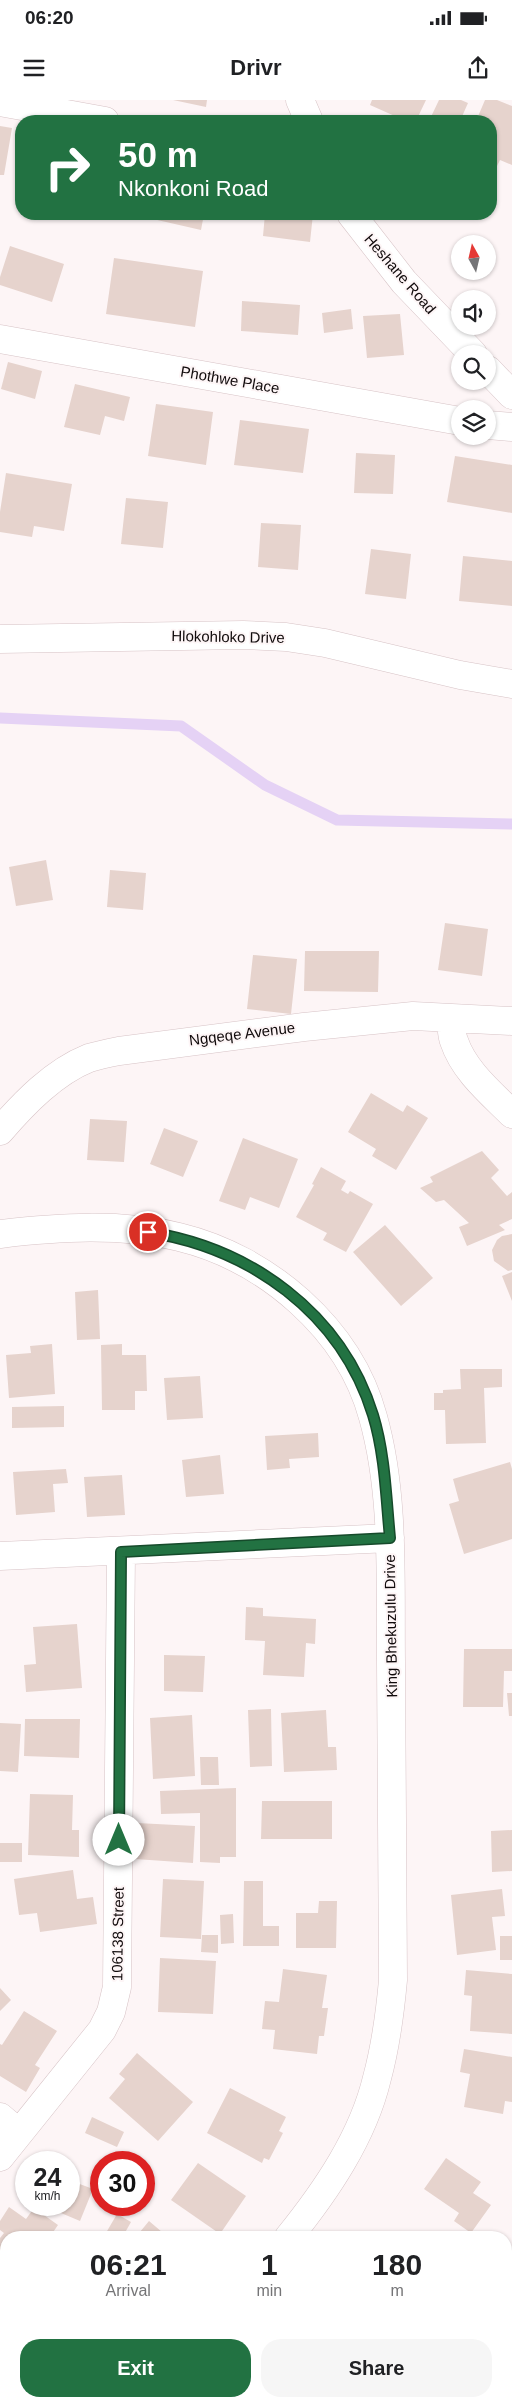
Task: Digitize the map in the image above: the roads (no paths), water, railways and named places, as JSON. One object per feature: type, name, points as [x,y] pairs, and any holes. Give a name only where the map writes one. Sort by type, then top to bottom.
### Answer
[{"type":"street","points":[[300,100],[306,115]]},
{"type":"street","points":[[0,102],[72,115]]},
{"type":"street","name":"Heshane Road","points":[[356,220],[404,282],[464,345]]},
{"type":"street","name":"Phothwe Place","points":[[0,339],[451,419]]},
{"type":"street","points":[[496,378],[512,395]]},
{"type":"street","points":[[496,426],[512,428]]},
{"type":"street","name":"Hlokohloko Drive","points":[[0,639],[243,635],[286,637],[325,643],[460,675],[512,684]]},
{"type":"street","name":"Ngqeqe Avenue","points":[[0,1131],[18,1110],[53,1080],[90,1058],[119,1051],[176,1042],[350,1021],[413,1016],[512,1021]]},
{"type":"street","points":[[451,1018],[453,1040],[464,1061],[479,1081],[512,1114]]},
{"type":"street","name":"King Bhekuzulu Drive","points":[[0,1234],[46,1229],[131,1229],[180,1237],[222,1252],[255,1268],[306,1306],[337,1343],[361,1383],[373,1416],[382,1460],[390,1538],[393,1970],[388,2028],[377,2080],[359,2126],[336,2172],[293,2231]]},
{"type":"street","points":[[0,1556],[121,1552],[390,1538]]},
{"type":"street","name":"106138 Street","points":[[0,2157],[9,2125],[102,2030],[111,2012],[117,1987],[121,1552]]},
{"type":"waterway","points":[[0,718],[181,726],[265,785],[337,820],[512,824]]}]
